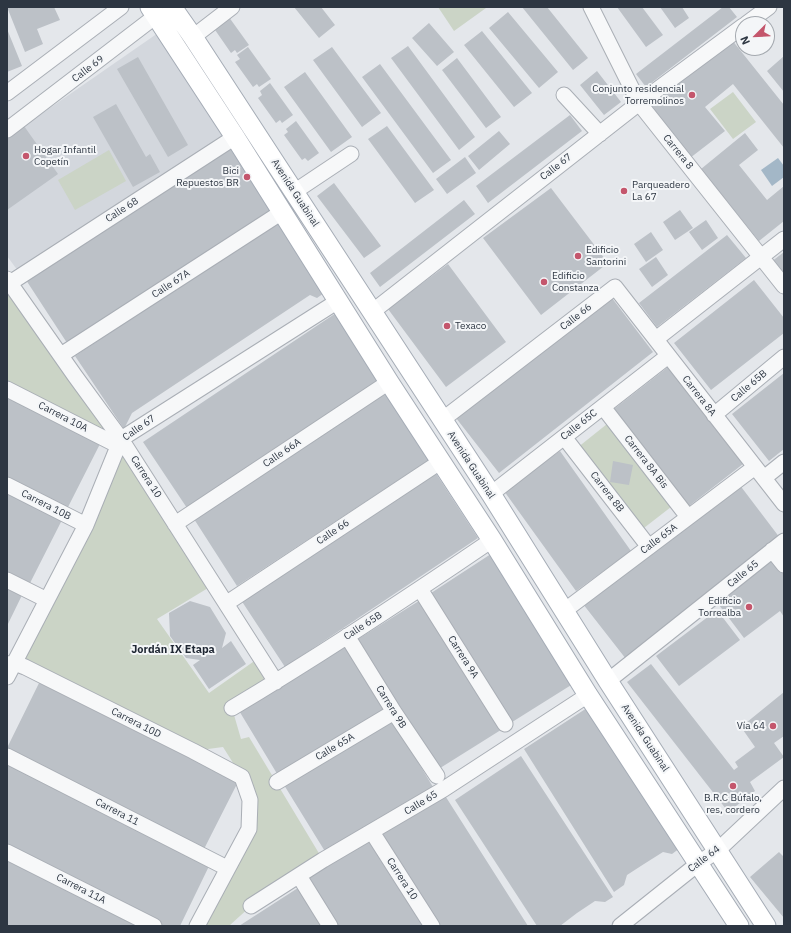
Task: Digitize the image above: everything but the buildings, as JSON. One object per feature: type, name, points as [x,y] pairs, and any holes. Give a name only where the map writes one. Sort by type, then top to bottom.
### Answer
[{"type":"main road","name":"Avenida Guabinal","points":[[161,9],[193,37],[491,494],[608,681],[766,926]]},
{"type":"main road","name":"Avenida Guabinal","points":[[161,9],[235,137],[389,382],[492,540],[588,695],[739,926]]},
{"type":"street","points":[[7,93],[121,7]]},
{"type":"street","points":[[193,37],[232,7]]},
{"type":"street","name":"Carrera 8","points":[[591,7],[639,103],[784,286]]},
{"type":"street","points":[[757,16],[769,7]]},
{"type":"street","name":"Calle 69","points":[[7,130],[161,9]]},
{"type":"street","name":"Calle 67","points":[[372,312],[639,103],[735,32]]},
{"type":"street","points":[[564,95],[600,134]]},
{"type":"street","name":"Calle 68","points":[[8,281],[235,137]]},
{"type":"street","points":[[294,192],[351,154]]},
{"type":"street","name":"Calle 67A","points":[[61,356],[282,212]]},
{"type":"street","points":[[656,339],[784,239]]},
{"type":"street","name":"Carrera 10","points":[[8,281],[176,524],[213,585],[227,603],[276,682]]},
{"type":"street","name":"Carrera 8A","points":[[615,287],[784,504]]},
{"type":"street","name":"Calle 66","points":[[442,420],[615,287]]},
{"type":"street","name":"Calle 67","points":[[7,677],[11,663],[48,600],[86,525],[120,442],[338,301]]},
{"type":"street","name":"Calle 65C","points":[[491,494],[668,356]]},
{"type":"street","name":"Calle 65B","points":[[714,415],[784,357]]},
{"type":"street","name":"Calle 66A","points":[[176,524],[389,382]]},
{"type":"street","name":"Carrera 10A","points":[[7,389],[120,442]]},
{"type":"street","name":"Carrera 8A Bis","points":[[603,407],[688,517]]},
{"type":"street","name":"Carrera 8B","points":[[564,437],[649,547]]},
{"type":"street","name":"Calle 66","points":[[227,603],[440,462]]},
{"type":"street","name":"Calle 65A","points":[[564,611],[688,517],[760,473],[784,462]]},
{"type":"street","name":"Carrera 10B","points":[[7,485],[86,525]]},
{"type":"street","name":"Calle 65B","points":[[232,708],[276,682],[420,589],[492,540]]},
{"type":"street","points":[[778,546],[784,565]]},
{"type":"street","name":"Calle 65","points":[[608,681],[778,546]]},
{"type":"street","points":[[7,580],[48,600]]},
{"type":"street","name":"Carrera 9A","points":[[420,589],[505,724]]},
{"type":"street","name":"Carrera 9B","points":[[347,636],[394,712],[437,776]]},
{"type":"street","name":"Carrera 10D","points":[[11,663],[193,751],[242,777],[250,800],[249,829],[227,868]]},
{"type":"street","name":"Calle 65","points":[[251,906],[323,860],[444,789],[588,695]]},
{"type":"street","name":"Calle 65A","points":[[277,782],[394,712]]},
{"type":"street","name":"Carrera 11","points":[[7,756],[227,868]]},
{"type":"street","name":"Calle 64","points":[[620,926],[699,863],[718,850],[784,788]]},
{"type":"street","name":"Carrera 10","points":[[372,832],[432,926]]},
{"type":"street","name":"Carrera 11A","points":[[7,852],[154,926]]},
{"type":"street","points":[[196,926],[227,868]]},
{"type":"street","points":[[299,876],[330,926]]},
{"type":"shaded area","points":[[158,33],[227,139],[18,271],[7,256],[7,210],[24,126]]},
{"type":"green space","points":[[438,7],[485,7],[486,8],[454,31]]},
{"type":"green space","points":[[733,92],[756,122],[733,139],[710,109]]},
{"type":"green space","points":[[109,150],[126,181],[75,210],[58,180]]},
{"type":"green space","points":[[7,279],[213,585],[157,619],[209,693],[260,657],[276,682],[232,708],[241,739],[249,737],[323,860],[251,906],[230,925],[231,926],[197,926],[249,829],[242,777],[223,747],[193,751],[15,663],[119,446],[7,389]]},
{"type":"green space","points":[[607,424],[671,507],[640,531],[577,448]]},
{"type":"water","points":[[778,158],[784,166],[784,177],[772,186],[761,170]]},
{"type":"place","name":"Conjunto residencial Torremolinos","points":[[692,95]]},
{"type":"place","name":"Hogar Infantil Copetín","points":[[26,156]]},
{"type":"place","name":"Bici Repuestos BR","points":[[247,177]]},
{"type":"place","name":"Parqueadero La 67","points":[[624,191]]},
{"type":"place","name":"Edificio Santorini","points":[[578,256]]},
{"type":"place","name":"Edificio Constanza","points":[[544,282]]},
{"type":"place","name":"Texaco","points":[[447,326]]},
{"type":"place","name":"Edificio Torrealba","points":[[749,607]]},
{"type":"place","name":"Vía 64","points":[[773,726]]},
{"type":"place","name":"B.R.C Búfalo, res, cordero","points":[[733,786]]},
{"type":"district","name":"Jordán IX Etapa","points":[[173,650]]}]
